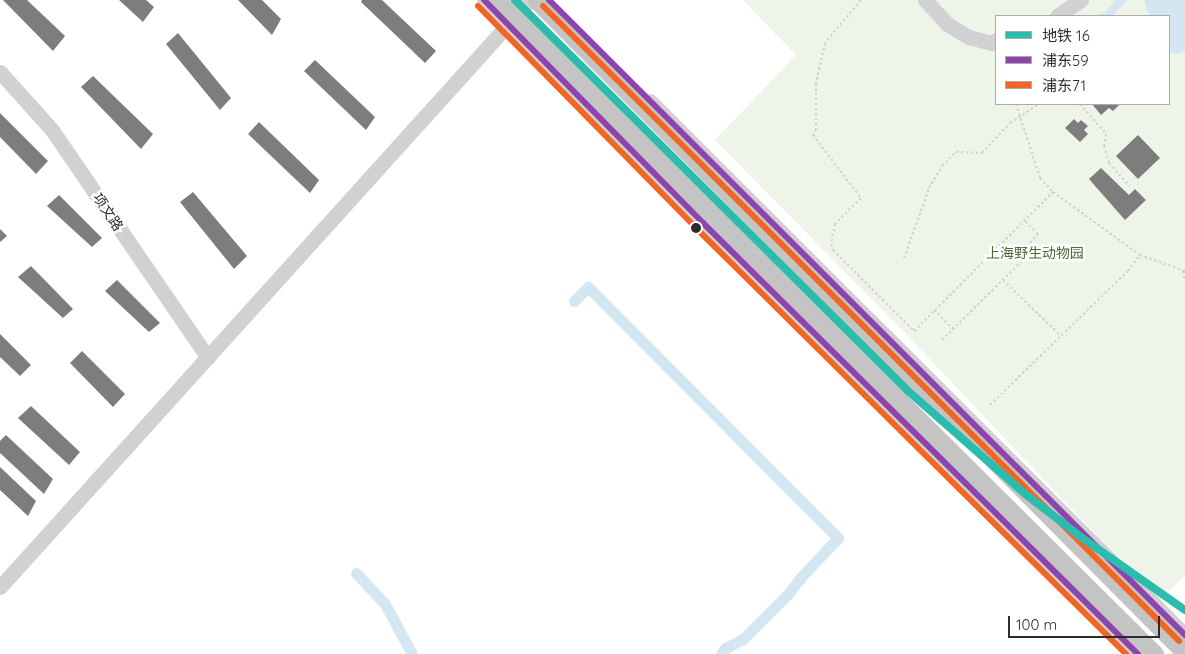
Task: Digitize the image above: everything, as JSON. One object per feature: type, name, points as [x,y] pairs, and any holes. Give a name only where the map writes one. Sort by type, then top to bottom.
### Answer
[{"type":"main road","points":[[496,0],[511,21],[1154,654]]},
{"type":"main road","points":[[537,0],[1185,652]]},
{"type":"street","points":[[484,0],[511,21],[703,224],[1138,654]]},
{"type":"street","points":[[0,587],[530,0]]},
{"type":"street","points":[[549,0],[1185,635]]},
{"type":"street","points":[[925,0],[947,24],[969,37],[992,43],[995,41]]},
{"type":"street","points":[[1058,15],[1081,0]]},
{"type":"street","name":"项文路","points":[[0,72],[52,130],[208,358]]},
{"type":"path","points":[[861,0],[825,43],[816,83],[816,129],[813,135],[861,198],[835,224],[830,244],[833,250],[914,331],[1053,192]]},
{"type":"path","points":[[1016,105],[1040,178],[1053,192],[1140,256],[1184,271],[1185,280]]},
{"type":"path","points":[[904,258],[929,188],[942,166],[956,152],[982,153],[1010,123],[1037,105]]},
{"type":"path","points":[[1081,105],[1106,134],[1104,146],[1109,163],[1130,186]]},
{"type":"path","points":[[942,340],[1034,249],[1030,243],[1038,234],[1024,220]]},
{"type":"path","points":[[990,405],[1128,271],[1140,256]]},
{"type":"path","points":[[1003,280],[1061,336]]},
{"type":"path","points":[[934,310],[954,329]]},
{"type":"green space","name":"上海野生动物园","points":[[743,0],[1185,0],[1185,575],[1159,601],[904,332],[715,140],[796,55]]},
{"type":"water","points":[[1116,0],[1128,0],[1113,15],[1096,15],[1105,12]]},
{"type":"water","points":[[1144,0],[1185,0],[1185,51],[1177,54],[1170,52],[1170,15],[1149,15]]},
{"type":"building","points":[[3,0],[27,0],[65,36],[53,51]]},
{"type":"building","points":[[119,0],[146,0],[154,7],[143,22]]},
{"type":"building","points":[[238,0],[262,0],[281,19],[272,35]]},
{"type":"building","points":[[362,0],[382,0],[436,51],[425,63],[361,2]]},
{"type":"building","points":[[178,33],[231,98],[220,110],[166,44]]},
{"type":"building","points":[[315,60],[375,117],[366,130],[304,71]]},
{"type":"building","points":[[93,76],[153,134],[141,149],[81,87]]},
{"type":"building","points":[[1093,105],[1119,105],[1113,111],[1109,108],[1101,115]]},
{"type":"building","points":[[0,113],[48,161],[36,174],[0,137]]},
{"type":"building","points":[[1074,119],[1078,123],[1081,120],[1088,126],[1084,130],[1088,134],[1080,142],[1065,128]]},
{"type":"building","points":[[259,122],[319,180],[310,193],[248,134]]},
{"type":"building","points":[[1138,135],[1160,158],[1138,179],[1116,156]]},
{"type":"building","points":[[1101,168],[1129,195],[1135,189],[1146,200],[1125,220],[1089,179]]},
{"type":"building","points":[[193,192],[247,256],[234,269],[180,202]]},
{"type":"building","points":[[59,195],[102,238],[92,247],[47,206]]},
{"type":"building","points":[[0,229],[7,236],[0,242]]},
{"type":"building","points":[[31,266],[73,309],[63,318],[18,277]]},
{"type":"building","points":[[117,280],[160,323],[149,332],[105,291]]},
{"type":"building","points":[[0,334],[31,365],[20,376],[0,357]]},
{"type":"building","points":[[82,351],[125,394],[113,407],[70,363]]},
{"type":"building","points":[[31,406],[80,452],[69,465],[18,418]]},
{"type":"building","points":[[6,435],[53,479],[44,494],[0,453],[0,441]]},
{"type":"building","points":[[0,467],[36,501],[28,516],[0,490]]},
{"type":"waterway","points":[[574,301],[588,287],[838,538],[787,595],[743,639],[725,648],[721,654]]},
{"type":"waterway","points":[[356,573],[385,604],[412,654]]},
{"type":"metro line","name":"16","points":[[515,0],[908,391],[1024,493],[1081,537],[1185,610]]},
{"type":"transit line","name":"浦东59","points":[[484,0],[703,223],[1138,654]]},
{"type":"transit line","name":"浦东59","points":[[549,0],[1185,635]]},
{"type":"transit line","name":"浦东71","points":[[478,6],[697,229],[1126,654]]},
{"type":"transit line","name":"浦东71","points":[[543,6],[1179,641]]}]
